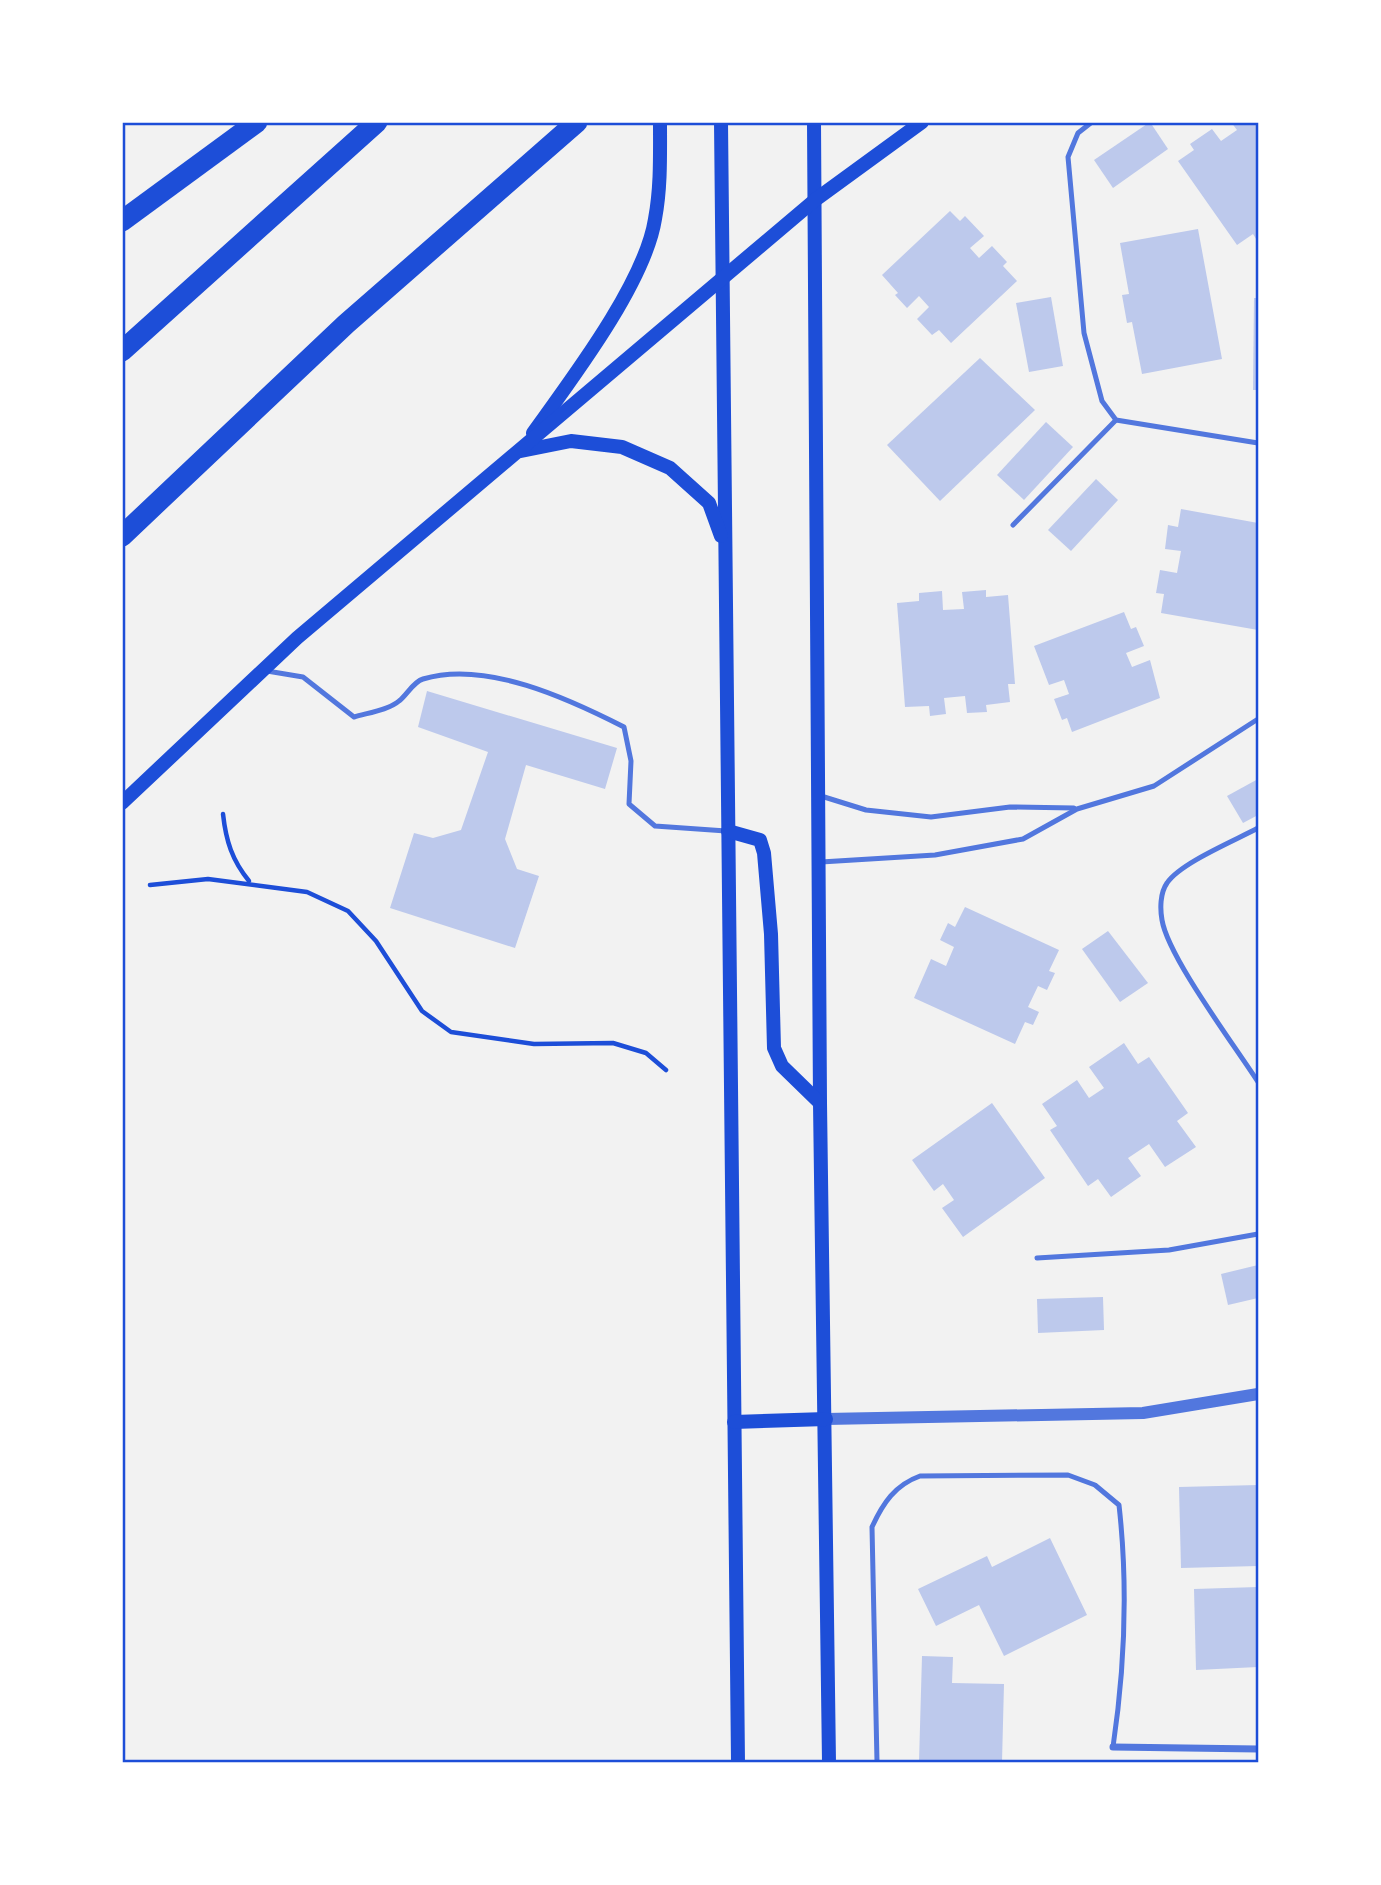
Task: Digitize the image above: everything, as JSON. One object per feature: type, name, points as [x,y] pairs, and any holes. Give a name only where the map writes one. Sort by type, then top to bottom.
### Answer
[{"type":"highway","points":[[122,221],[257,122]]},
{"type":"highway","points":[[122,351],[377,122]]},
{"type":"highway","points":[[122,536],[346,324],[573,126]]},
{"type":"main road","points":[[520,451],[593,349],[636,270],[655,222],[661,162],[660,122]]},
{"type":"main road","points":[[721,122],[738,1762]]},
{"type":"main road","points":[[814,122],[820,1103],[829,1762]]},
{"type":"main road","points":[[122,803],[261,670],[815,200],[922,122]]},
{"type":"main road","points":[[520,451],[571,441],[622,447],[670,468],[709,503],[725,547]]},
{"type":"main road","points":[[728,831],[760,841],[764,853],[771,934],[774,1048],[782,1066],[820,1103]]},
{"type":"main road","points":[[734,1422],[826,1419]]},
{"type":"street","points":[[826,1419],[1143,1413],[1258,1394]]},
{"type":"street","points":[[1113,1746],[1258,1749]]},
{"type":"lane","points":[[1092,122],[1078,133],[1068,157],[1084,333],[1101,401],[1116,420],[1258,443]]},
{"type":"lane","points":[[1013,525],[1116,420]]},
{"type":"lane","points":[[261,670],[303,677],[354,718],[398,703],[420,679],[457,673],[512,681],[576,703],[624,727],[631,761],[629,804],[655,826],[728,831]]},
{"type":"lane","points":[[818,862],[934,855],[1023,839],[1077,808],[1154,786],[1258,719]]},
{"type":"lane","points":[[820,795],[866,810],[931,817],[1010,807],[1077,808]]},
{"type":"lane","points":[[1258,828],[1199,858],[1167,883],[1161,900],[1162,922],[1174,951],[1258,1082]]},
{"type":"lane","points":[[1037,1258],[1169,1250],[1258,1234]]},
{"type":"lane","points":[[877,1762],[872,1527],[882,1505],[903,1482],[920,1476],[1068,1475],[1094,1485],[1119,1505],[1124,1549],[1123,1680],[1113,1746]]},
{"type":"path","points":[[223,814],[226,842],[235,864],[249,882]]},
{"type":"path","points":[[150,885],[208,879],[249,882],[307,892],[348,911],[376,941],[422,1011],[451,1032],[534,1044],[613,1043],[646,1053],[666,1070]]},
{"type":"building","points":[[1150,122],[1168,149],[1113,188],[1094,160]]},
{"type":"building","points":[[1231,122],[1258,122],[1258,242],[1253,234],[1237,245],[1178,161],[1194,150],[1190,144],[1212,129],[1221,141],[1237,130]]},
{"type":"building","points":[[950,211],[960,221],[965,216],[984,236],[970,248],[979,258],[992,246],[1007,262],[1003,266],[1017,281],[951,343],[939,330],[932,335],[917,319],[929,307],[919,296],[907,308],[882,275]]},
{"type":"building","points":[[1198,229],[1222,359],[1142,374],[1132,322],[1127,323],[1122,295],[1129,294],[1120,243]]},
{"type":"building","points":[[1051,297],[1063,366],[1029,372],[1016,303]]},
{"type":"building","points":[[1254,298],[1258,298],[1258,390],[1253,390]]},
{"type":"building","points":[[980,358],[1035,410],[940,501],[887,445]]},
{"type":"building","points":[[1046,422],[1073,447],[1024,500],[997,475]]},
{"type":"building","points":[[1096,479],[1118,500],[1071,551],[1048,530]]},
{"type":"building","points":[[1181,509],[1258,523],[1258,630],[1161,613],[1164,594],[1156,593],[1160,570],[1177,573],[1181,551],[1165,549],[1168,525],[1178,527]]},
{"type":"building","points":[[986,590],[986,597],[1008,595],[1015,684],[1008,684],[1010,702],[986,705],[987,712],[967,713],[965,696],[944,698],[946,714],[930,716],[929,706],[905,707],[897,603],[919,601],[919,593],[942,591],[943,610],[964,609],[962,592]]},
{"type":"building","points":[[1124,612],[1131,629],[1136,627],[1144,646],[1126,653],[1132,667],[1150,660],[1160,698],[1072,732],[1067,718],[1062,720],[1054,699],[1069,694],[1064,680],[1049,685],[1034,646]]},
{"type":"building","points":[[427,691],[617,748],[605,789],[526,765],[505,839],[517,869],[539,876],[515,948],[390,908],[414,833],[433,838],[461,830],[488,752],[418,727]]},
{"type":"building","points":[[1258,779],[1258,815],[1243,823],[1227,796]]},
{"type":"building","points":[[965,907],[1059,950],[1049,971],[1055,973],[1047,990],[1038,986],[1028,1007],[1039,1012],[1033,1025],[1025,1022],[1015,1044],[914,998],[931,959],[946,966],[954,947],[940,940],[948,923],[955,927]]},
{"type":"building","points":[[1108,931],[1148,983],[1120,1002],[1082,949]]},
{"type":"building","points":[[1124,1043],[1138,1064],[1149,1057],[1188,1113],[1177,1121],[1196,1147],[1165,1167],[1149,1144],[1128,1158],[1141,1176],[1111,1197],[1098,1179],[1088,1186],[1050,1130],[1057,1126],[1042,1104],[1077,1080],[1089,1098],[1104,1088],[1089,1067]]},
{"type":"building","points":[[992,1103],[1045,1178],[963,1237],[942,1208],[954,1200],[943,1184],[934,1191],[912,1160]]},
{"type":"building","points":[[1258,1265],[1258,1298],[1228,1305],[1221,1274]]},
{"type":"building","points":[[1103,1297],[1104,1330],[1038,1333],[1037,1299]]},
{"type":"building","points":[[1258,1485],[1258,1566],[1181,1568],[1179,1487]]},
{"type":"building","points":[[1050,1538],[1087,1615],[1004,1656],[979,1605],[936,1626],[918,1589],[987,1556],[992,1567]]},
{"type":"building","points":[[1258,1587],[1258,1667],[1196,1670],[1194,1589]]},
{"type":"building","points":[[922,1656],[953,1657],[952,1683],[1004,1684],[1002,1762],[919,1762]]}]
